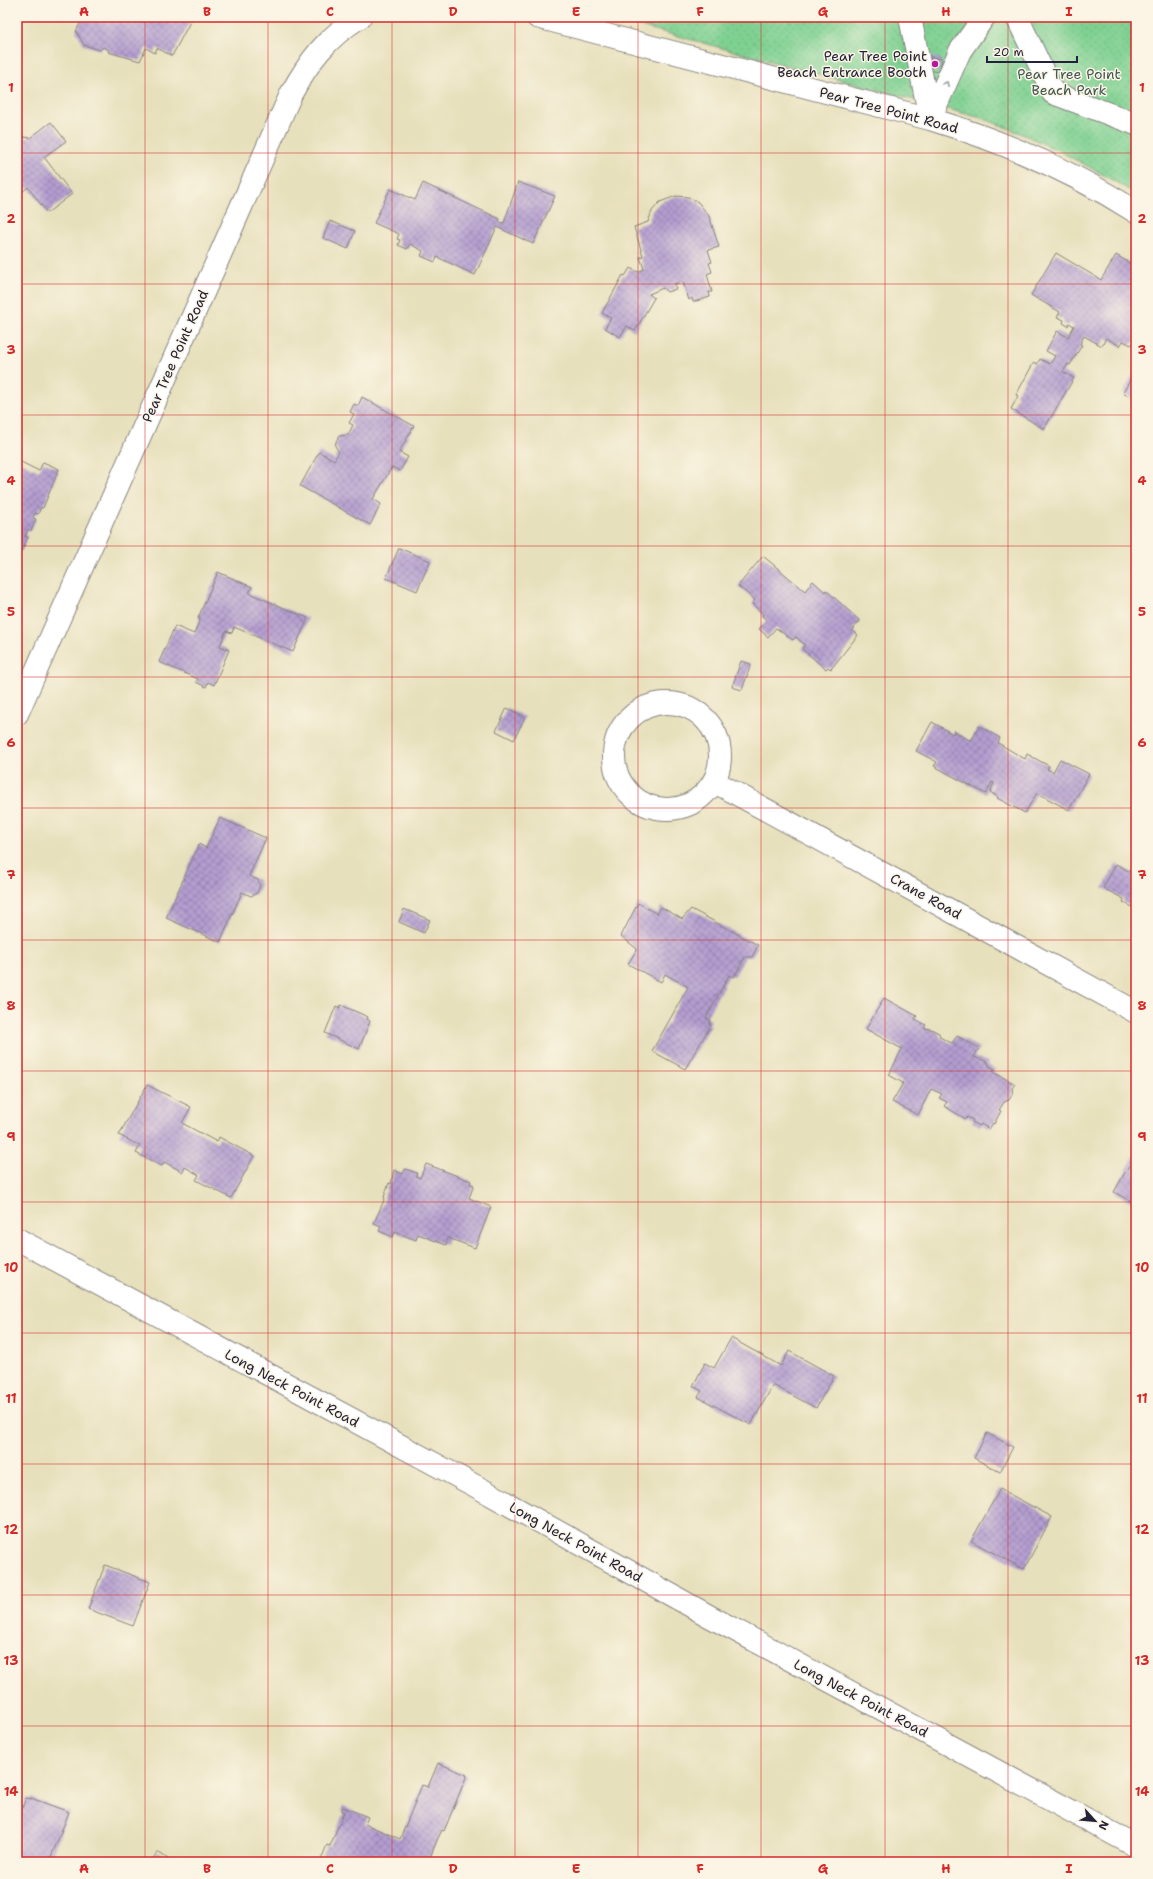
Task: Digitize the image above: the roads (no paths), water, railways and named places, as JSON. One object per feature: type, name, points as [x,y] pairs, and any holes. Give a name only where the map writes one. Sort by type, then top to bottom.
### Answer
[{"type":"street","name":"Pear Tree Point Road","points":[[17,714],[291,94],[306,67],[326,42],[345,26],[360,17]]},
{"type":"street","name":"Pear Tree Point Road","points":[[537,17],[930,119],[979,134],[1022,151],[1136,212]]},
{"type":"street","points":[[910,17],[930,119]]},
{"type":"street","points":[[930,119],[960,51],[984,17]]},
{"type":"street","points":[[1017,17],[1052,93],[1136,124]]},
{"type":"street","points":[[673,702],[693,708],[709,722],[719,741],[721,762],[715,782],[701,798],[683,808],[662,810],[642,804],[625,790],[615,772],[614,751],[620,730],[633,714],[652,704],[673,702]]},
{"type":"street","name":"Crane Road","points":[[715,782],[1136,1012]]},
{"type":"street","name":"Long Neck Point Road","points":[[17,1239],[481,1489],[716,1620],[1136,1846]]},
{"type":"place","name":"Pear Tree Point Beach Entrance Booth","points":[[935,64]]},
{"type":"park label","name":"Pear Tree Point Beach Park","points":[[1069,82]]}]
